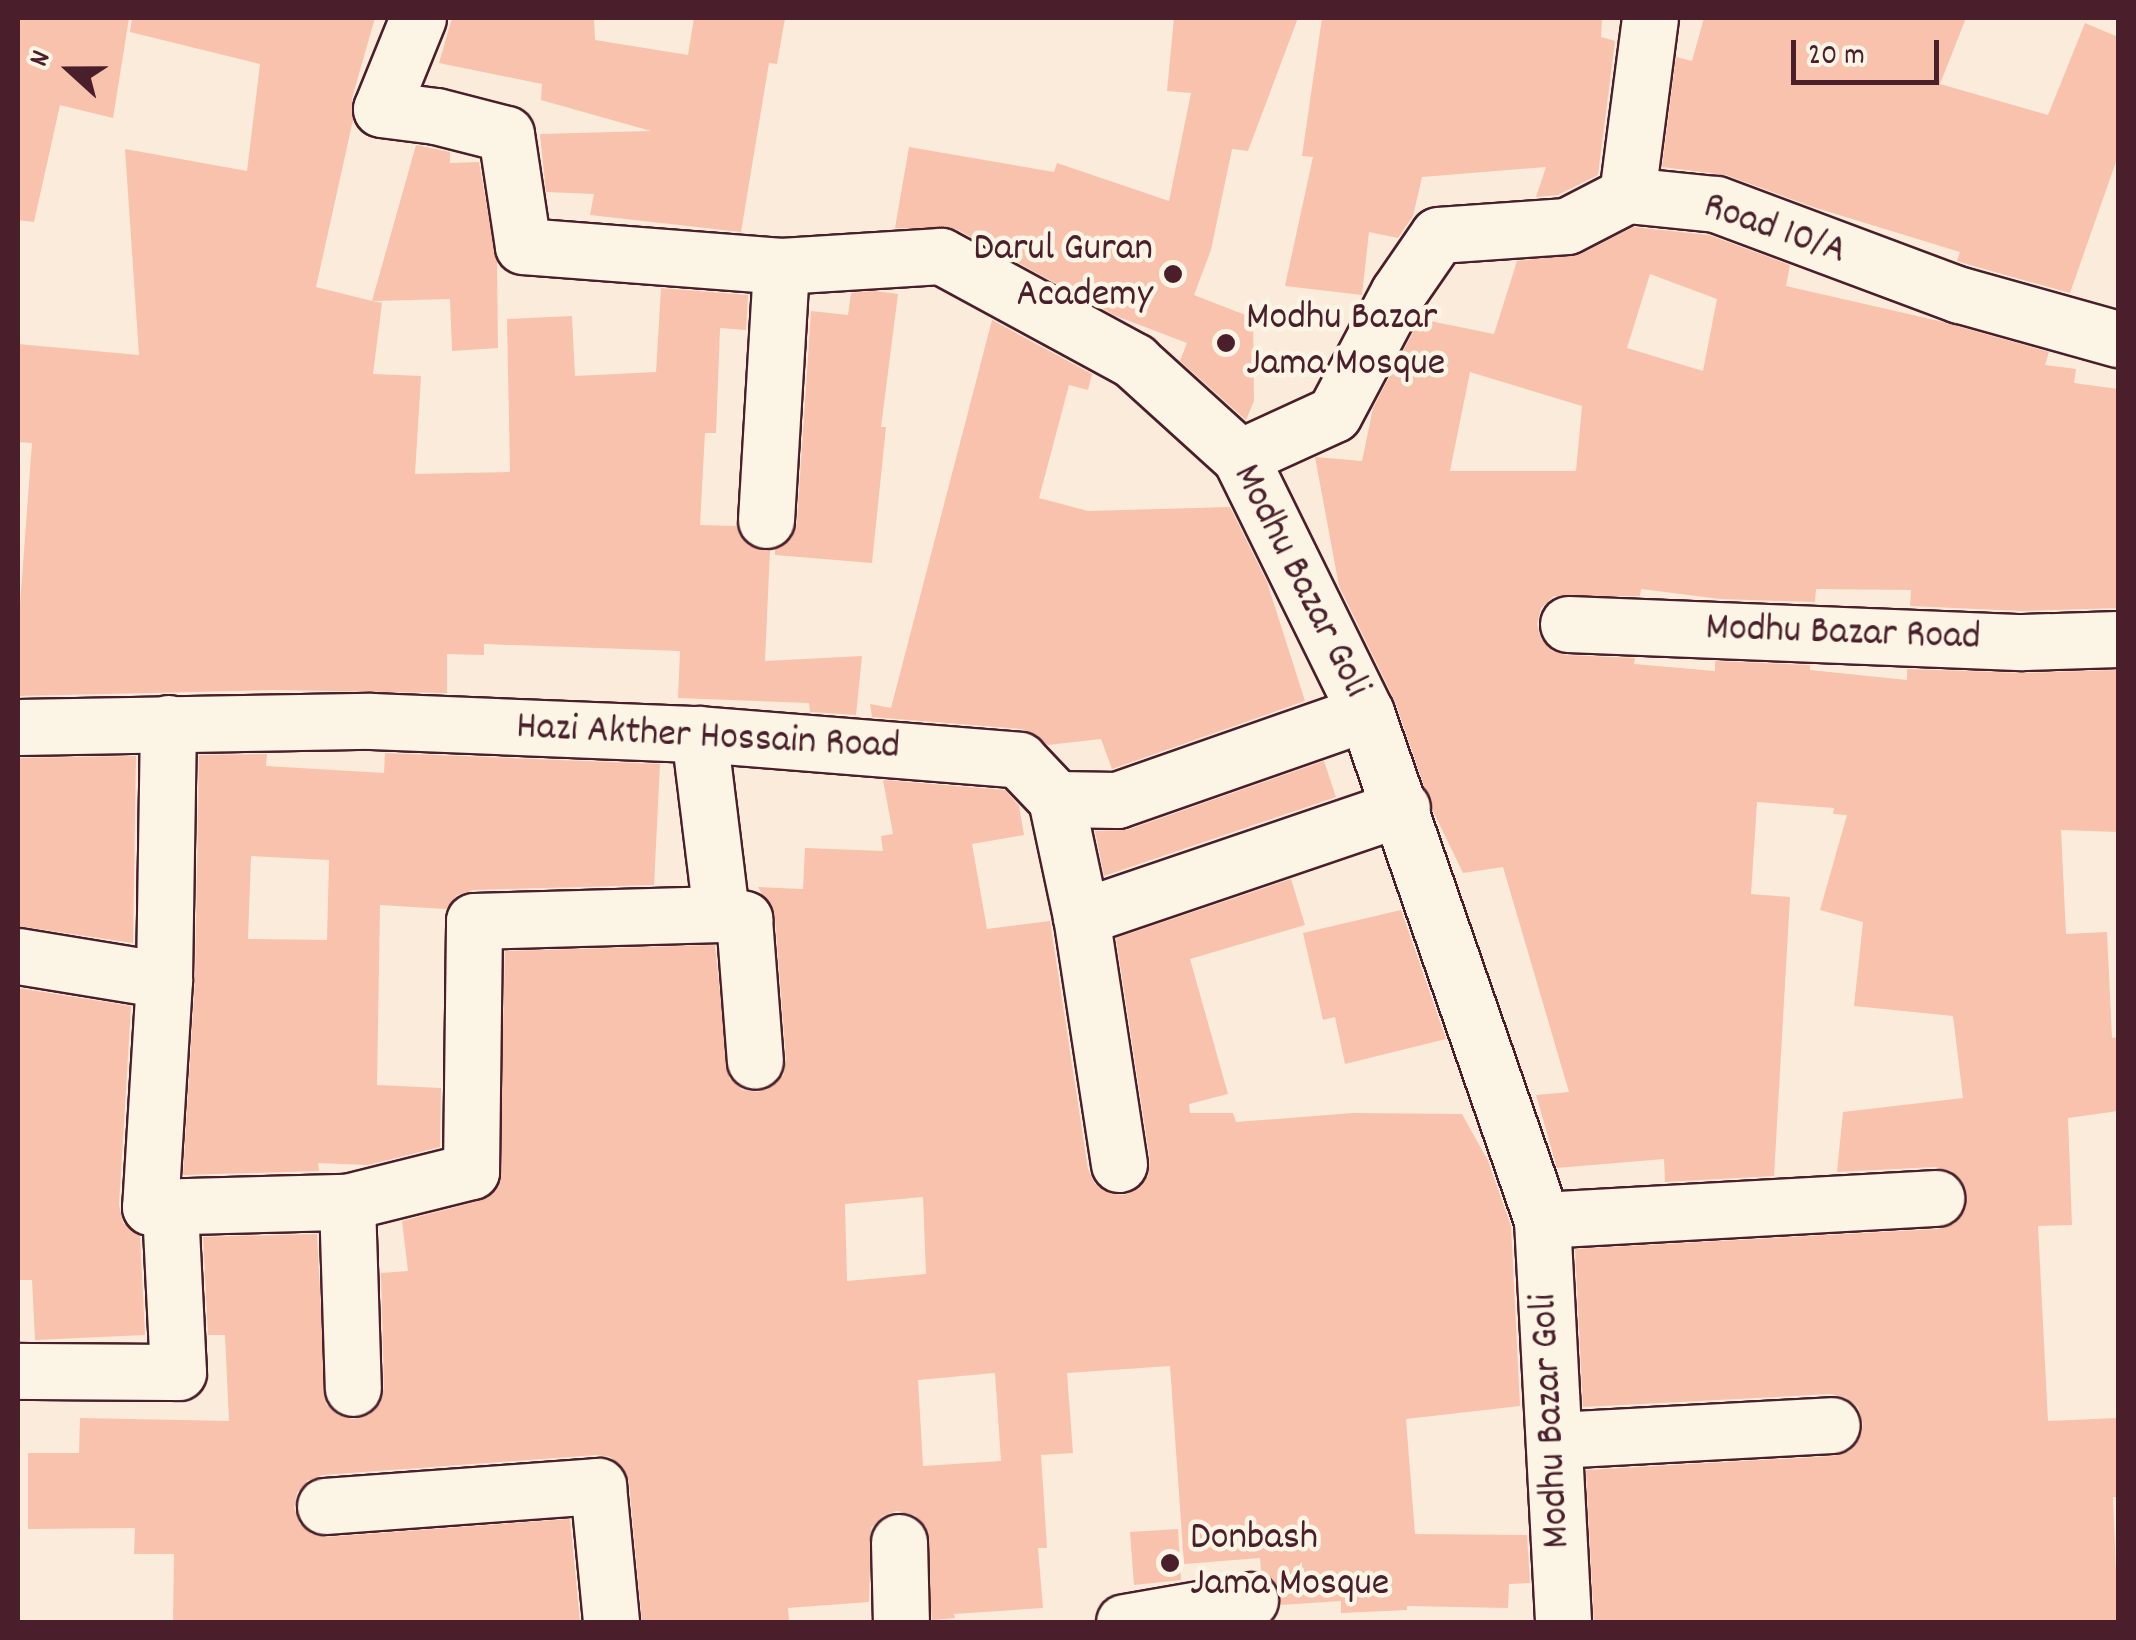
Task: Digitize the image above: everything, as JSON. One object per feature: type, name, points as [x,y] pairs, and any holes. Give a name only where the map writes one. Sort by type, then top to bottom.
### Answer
[{"type":"street","name":"Modhu Bazar Goli","points":[[418,18],[381,109],[436,116],[506,134],[523,246],[782,266],[941,256],[1134,361],[1240,458],[1366,713],[1542,1220],[1563,1622]]},
{"type":"street","points":[[1240,458],[1334,414],[1398,293],[1438,235],[1567,226],[1627,195],[1650,18]]},
{"type":"street","name":"Road 10/A","points":[[1627,195],[1716,204],[1960,295],[2118,339]]},
{"type":"street","points":[[766,520],[782,266]]},
{"type":"street","name":"Modhu Bazar Road","points":[[1568,624],[2023,642],[2118,639]]},
{"type":"street","points":[[1118,1164],[1080,917],[1056,798],[1117,800],[1366,713]]},
{"type":"street","name":"Hazi Akther Hossain Road","points":[[18,727],[371,721],[699,734],[1018,760],[1056,798]]},
{"type":"street","points":[[168,723],[164,980],[150,1206],[170,1209],[348,1202],[470,1171],[474,921],[721,914],[744,919],[755,1061]]},
{"type":"street","points":[[699,734],[721,914]]},
{"type":"street","points":[[1080,917],[1402,808]]},
{"type":"street","points":[[18,956],[164,980]]},
{"type":"street","points":[[1542,1220],[1936,1198]]},
{"type":"street","points":[[348,1202],[352,1388]]},
{"type":"street","points":[[18,1372],[178,1372],[170,1209]]},
{"type":"street","points":[[1556,1440],[1832,1424]]},
{"type":"street","points":[[326,1506],[598,1486],[611,1622]]},
{"type":"street","points":[[899,1542],[901,1622]]},
{"type":"street","points":[[1124,1622],[1250,1600]]},
{"type":"building","points":[[18,18],[129,18],[113,118],[60,105],[34,222],[18,220]]},
{"type":"building","points":[[132,18],[375,18],[352,98],[353,120],[316,287],[382,303],[373,374],[421,376],[415,474],[510,472],[507,319],[572,316],[575,376],[656,372],[661,288],[748,295],[746,330],[720,328],[716,433],[705,433],[700,525],[736,526],[748,545],[770,550],[765,661],[862,656],[856,715],[810,712],[809,703],[678,698],[680,651],[484,644],[484,655],[447,654],[447,693],[272,690],[18,696],[18,632],[32,443],[18,442],[18,344],[139,355],[125,149],[247,171],[260,64],[130,32]]},
{"type":"building","points":[[452,18],[594,18],[595,40],[688,55],[694,18],[785,18],[777,64],[769,63],[741,232],[590,215],[594,194],[546,192],[540,134],[651,131],[541,100],[542,84],[439,63]]},
{"type":"building","points":[[1174,18],[1298,18],[1248,151],[1232,149],[1211,250],[1194,295],[1253,318],[1254,401],[1246,420],[1180,361],[1187,343],[1116,316],[956,229],[895,228],[909,147],[1054,172],[1057,163],[1169,201],[1191,93],[1167,91]]},
{"type":"building","points":[[1322,18],[1602,18],[1601,37],[1615,41],[1598,175],[1558,195],[1536,197],[1546,167],[1422,177],[1413,216],[1398,238],[1369,232],[1362,295],[1285,286],[1313,157],[1302,156]]},
{"type":"building","points":[[1704,18],[1966,18],[1940,84],[2048,115],[2085,23],[2118,37],[2118,156],[2070,293],[1957,261],[1960,252],[1813,207],[1726,175],[1662,167],[1676,57],[1692,61]]},
{"type":"building","points":[[416,145],[450,152],[450,163],[479,162],[497,263],[498,348],[452,351],[450,299],[372,301]]},
{"type":"building","points":[[1633,227],[1709,235],[1790,265],[1786,286],[1939,321],[2049,352],[2045,365],[2076,369],[2074,383],[2118,389],[2118,608],[2023,611],[1910,606],[1911,590],[1816,589],[1815,602],[1720,599],[1641,589],[1640,596],[1554,596],[1541,608],[1537,624],[1541,639],[1552,651],[1566,655],[1635,658],[1634,664],[1715,671],[1715,661],[1810,665],[1810,670],[1907,680],[1907,669],[2022,673],[2118,670],[2118,832],[2061,830],[2066,934],[2107,932],[2112,1038],[2118,1037],[2118,1111],[2068,1118],[2072,1225],[2038,1226],[2048,1421],[2118,1418],[2118,1497],[2113,1497],[2118,1622],[1594,1622],[1586,1470],[1834,1456],[1850,1451],[1859,1440],[1863,1424],[1858,1407],[1845,1397],[1830,1394],[1583,1407],[1575,1249],[1938,1229],[1954,1224],[1964,1211],[1967,1197],[1962,1180],[1949,1170],[1935,1167],[1837,1172],[1843,1112],[1963,1098],[1953,1016],[1854,1006],[1863,922],[1820,910],[1847,815],[1833,814],[1834,808],[1757,802],[1751,894],[1790,897],[1774,1176],[1665,1182],[1664,1159],[1557,1168],[1536,1095],[1569,1092],[1503,867],[1463,873],[1432,809],[1394,699],[1339,586],[1315,457],[1362,461],[1373,408],[1420,319],[1494,334],[1517,261],[1581,254]],"holes":[[[1650,274],[1717,299],[1703,371],[1627,348]],[[1470,372],[1582,406],[1576,471],[1450,471]]]},
{"type":"building","points":[[851,293],[898,294],[881,427],[886,427],[872,563],[775,555],[775,549],[791,538],[797,522],[811,311],[848,315]]},
{"type":"building","points":[[992,320],[1092,374],[1088,390],[1069,385],[1039,498],[1088,511],[1230,507],[1267,582],[1305,701],[1112,769],[1101,739],[1048,745],[1022,729],[872,717],[870,704],[891,708]]},
{"type":"building","points":[[385,753],[660,764],[654,885],[473,890],[457,895],[446,909],[380,905],[377,1085],[441,1088],[440,1147],[368,1165],[318,1163],[319,1171],[183,1175],[195,981],[199,755],[267,754],[266,766],[384,773]],"holes":[[[251,856],[329,860],[327,940],[248,939]]]},
{"type":"building","points":[[136,756],[133,943],[18,926],[18,758]]},
{"type":"building","points":[[1324,761],[1336,797],[1104,876],[1095,831],[1127,830]]},
{"type":"building","points":[[883,780],[1005,790],[1019,806],[1024,835],[972,844],[987,929],[1050,921],[1088,1169],[1095,1184],[1109,1193],[1125,1195],[1139,1188],[1148,1176],[1150,1160],[1116,938],[1291,879],[1305,925],[1190,959],[1228,1094],[1189,1104],[1190,1113],[1233,1113],[1236,1122],[1353,1113],[1462,1114],[1488,1161],[1511,1226],[1520,1406],[1406,1419],[1415,1534],[1527,1535],[1530,1583],[1509,1584],[1508,1608],[1407,1606],[1407,1610],[1341,1613],[1341,1601],[1280,1605],[1280,1594],[1273,1579],[1261,1571],[1260,1558],[1184,1564],[1170,1366],[1067,1373],[1073,1453],[1041,1455],[1047,1548],[1038,1548],[1043,1608],[954,1614],[955,1618],[932,1620],[926,1527],[915,1515],[897,1511],[882,1516],[871,1528],[869,1602],[788,1608],[789,1620],[642,1622],[629,1482],[623,1467],[610,1457],[597,1455],[323,1475],[307,1481],[297,1493],[294,1507],[300,1524],[312,1534],[327,1537],[570,1519],[580,1622],[173,1622],[174,1554],[134,1554],[135,1528],[28,1529],[28,1453],[79,1453],[80,1418],[229,1421],[225,1335],[208,1335],[203,1237],[317,1234],[326,1404],[337,1415],[353,1419],[369,1415],[380,1404],[384,1387],[381,1273],[408,1271],[402,1221],[479,1201],[499,1184],[505,951],[715,945],[729,1078],[742,1090],[758,1092],[773,1086],[784,1074],[786,1059],[775,917],[758,887],[803,889],[805,848],[883,851],[881,836],[893,834]],"holes":[[[923,1197],[926,1274],[847,1281],[845,1204]],[[995,1373],[1001,1461],[923,1466],[918,1380]]]},
{"type":"building","points":[[1401,910],[1446,1039],[1345,1064],[1335,1017],[1323,1020],[1303,933]]},
{"type":"building","points":[[18,988],[131,1006],[119,1205],[123,1223],[140,1236],[145,1335],[35,1340],[32,1280],[18,1280]]},
{"type":"building","points":[[1178,1529],[1181,1580],[1134,1585],[1130,1532]]},
{"type":"place","name":"Darul Guran Academy","points":[[1173,274]]},
{"type":"place","name":"Modhu Bazar Jama Mosque","points":[[1226,343]]},
{"type":"place","name":"Donbash Jama Mosque","points":[[1170,1563]]}]
